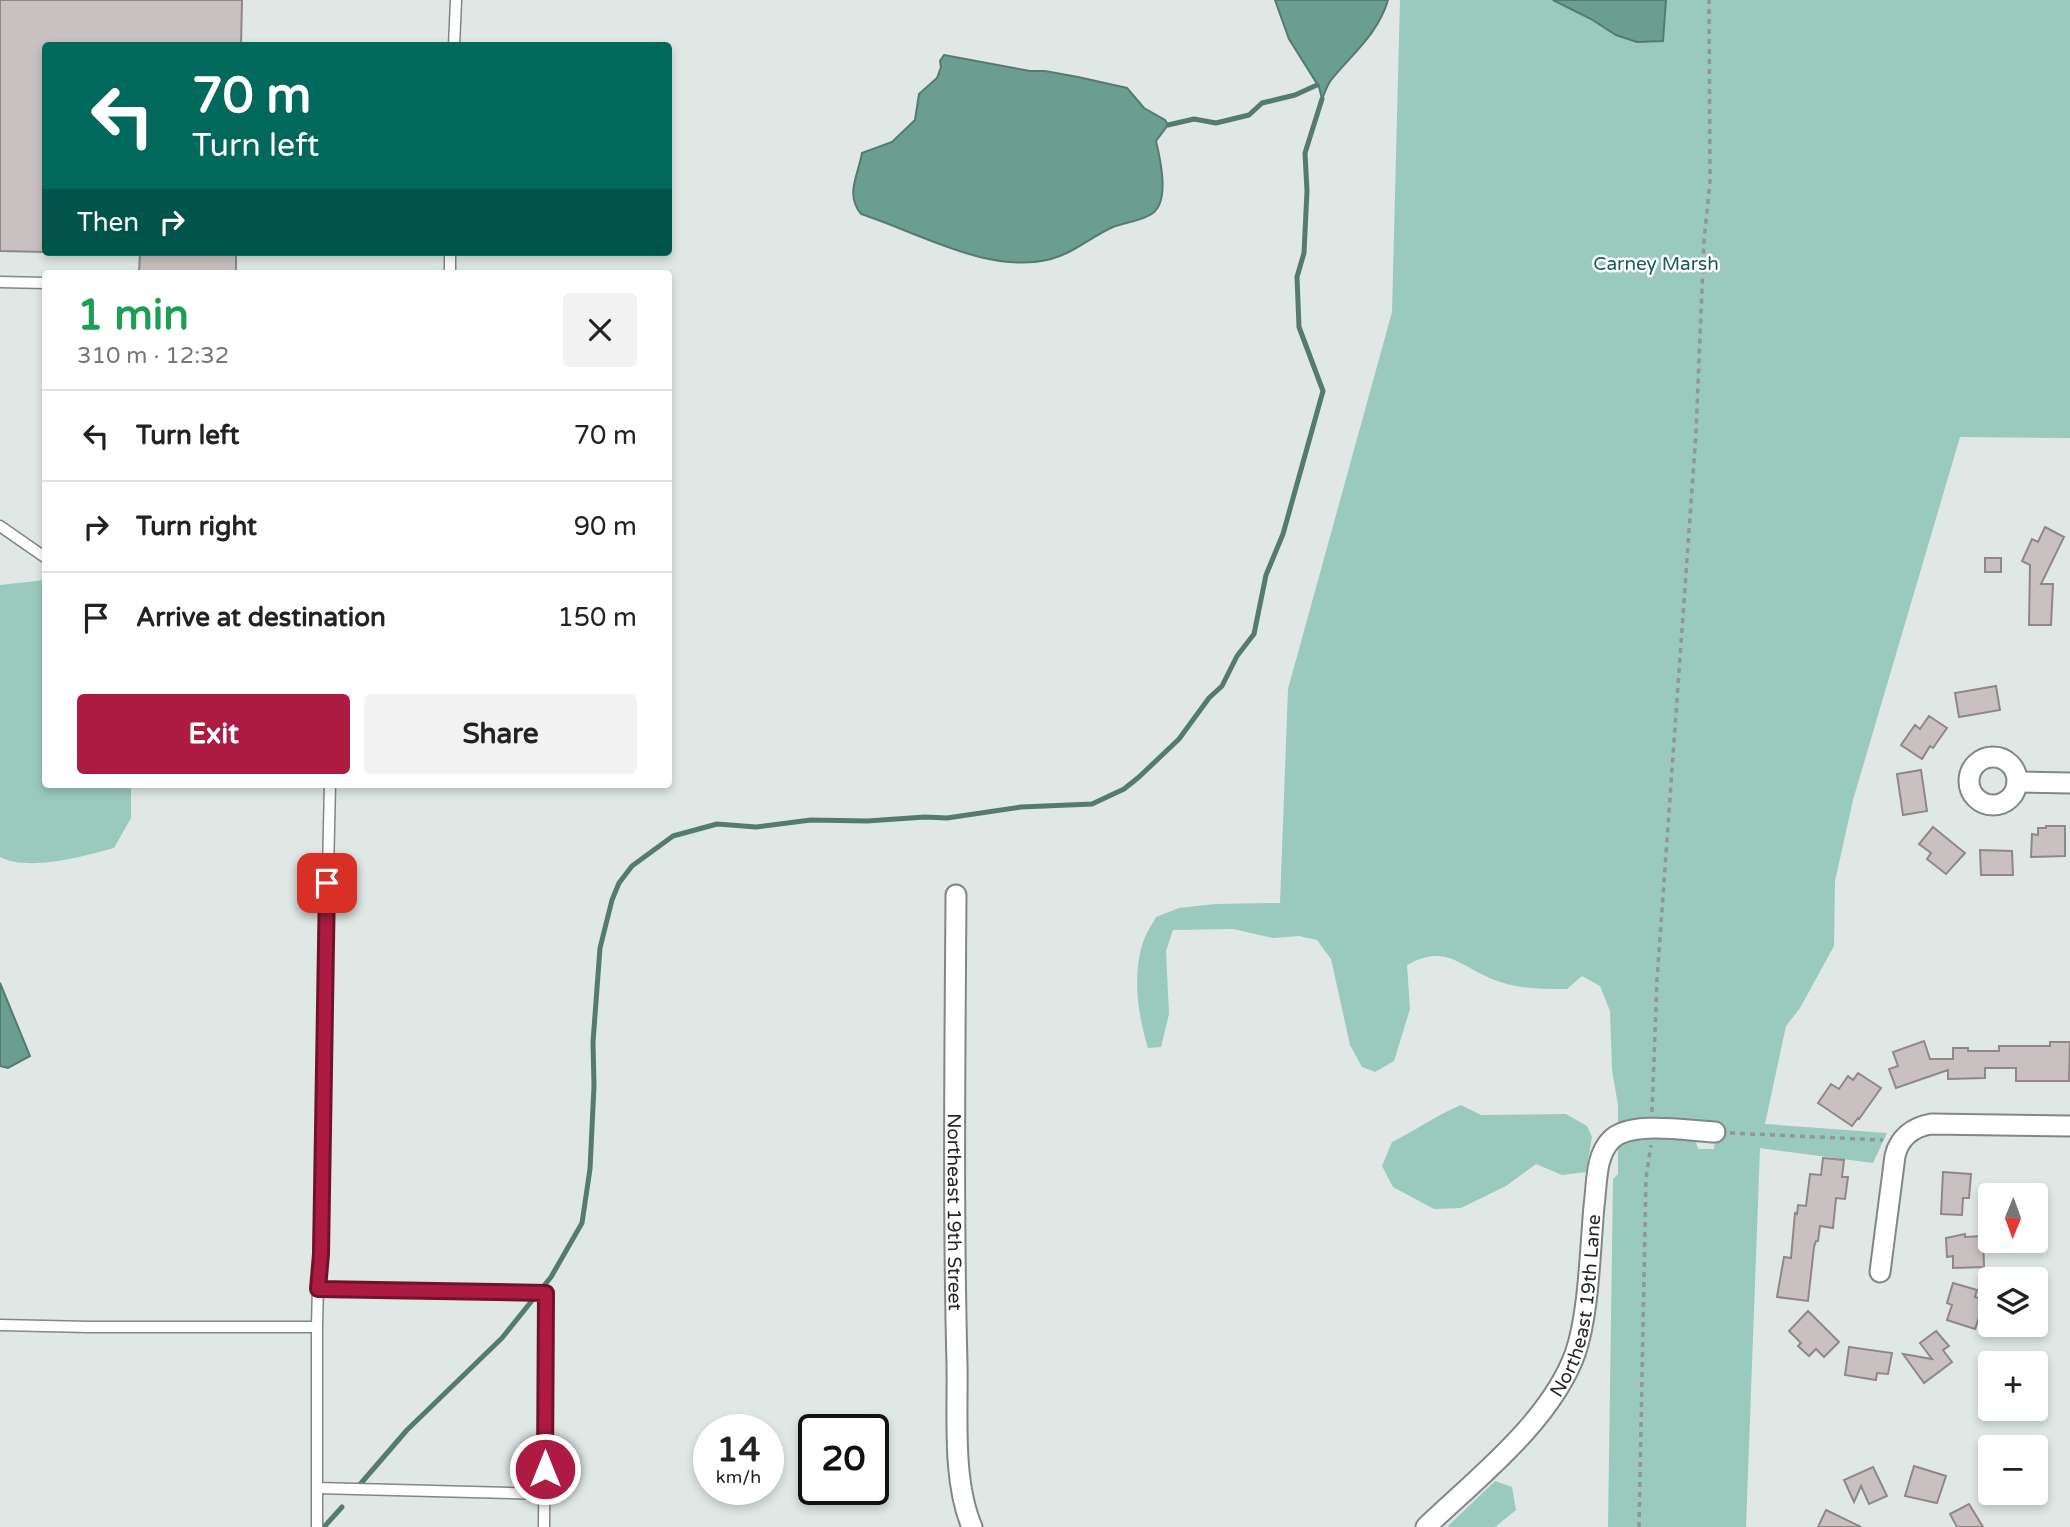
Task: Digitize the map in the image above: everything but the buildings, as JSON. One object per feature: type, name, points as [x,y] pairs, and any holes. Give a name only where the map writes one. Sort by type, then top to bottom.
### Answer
[{"type":"street","points":[[2017,782],[2070,783]]},
{"type":"street","name":"Northeast 19th Street","points":[[956,895],[956,1309],[959,1438],[960,1477],[972,1527]]},
{"type":"street","points":[[1880,1272],[1899,1143],[1915,1129],[1931,1124],[2070,1126]]},
{"type":"street","name":"Northeast 19th Lane","points":[[1426,1527],[1527,1430],[1560,1385],[1580,1338],[1598,1174],[1604,1150],[1611,1140],[1622,1132],[1637,1129],[1714,1132]]},
{"type":"lane","points":[[454,42],[456,0]]},
{"type":"lane","points":[[0,282],[42,283]]},
{"type":"lane","points":[[0,526],[42,555]]},
{"type":"lane","points":[[317,1527],[317,1327],[321,1254],[323,979],[330,788]]},
{"type":"lane","points":[[318,1289],[546,1293],[544,1527]]},
{"type":"lane","points":[[0,1325],[317,1327]]},
{"type":"lane","points":[[317,1488],[545,1494]]},
{"type":"path","points":[[1640,1527],[1646,1178],[1652,1128],[1657,980],[1695,446],[1704,241],[1710,181],[1709,0]]},
{"type":"path","points":[[1714,1132],[1851,1137],[1899,1143]]},
{"type":"green space","name":"Carney Marsh","points":[[1400,0],[2070,0],[2070,438],[1960,437],[1853,800],[1835,881],[1834,946],[1800,1008],[1786,1026],[1765,1124],[1887,1133],[1873,1163],[1760,1148],[1746,1527],[1608,1527],[1613,1179],[1618,1174],[1618,1105],[1612,1070],[1610,1011],[1600,986],[1582,976],[1567,989],[1520,987],[1492,979],[1451,959],[1432,956],[1420,959],[1407,965],[1410,1009],[1394,1061],[1375,1072],[1362,1067],[1350,1045],[1331,959],[1317,940],[1299,936],[1273,938],[1233,929],[1173,930],[1166,951],[1169,1014],[1161,1047],[1148,1048],[1141,1022],[1137,982],[1143,942],[1156,917],[1179,908],[1215,904],[1280,903],[1288,689],[1392,312]],"holes":[[[1690,1121],[1717,1122],[1714,1149],[1698,1149]]]},
{"type":"green space","points":[[42,580],[42,788],[131,788],[131,818],[114,848],[41,863],[12,861],[0,857],[0,585]]},
{"type":"green space","points":[[1461,1105],[1481,1115],[1566,1114],[1587,1126],[1592,1137],[1586,1172],[1562,1175],[1536,1164],[1506,1186],[1461,1208],[1434,1209],[1393,1187],[1382,1166],[1392,1142]]},
{"type":"green space","points":[[1495,1481],[1512,1487],[1516,1510],[1495,1527],[1447,1527]]},
{"type":"shaded area","points":[[1275,0],[1388,0],[1378,23],[1331,80],[1322,99],[1319,87],[1289,39]]},
{"type":"shaded area","points":[[1553,0],[1666,0],[1663,41],[1637,42],[1616,35]]},
{"type":"shaded area","points":[[944,55],[1030,71],[1045,71],[1127,88],[1144,108],[1165,120],[1168,125],[1156,141],[1162,178],[1158,207],[1149,216],[1113,227],[1059,256],[1027,262],[979,257],[861,214],[856,207],[853,192],[862,153],[892,142],[915,120],[919,94],[937,78]]},
{"type":"shaded area","points":[[0,983],[30,1056],[8,1068],[0,1066]]},
{"type":"waterway","points":[[1168,125],[1194,119],[1216,123],[1249,115],[1262,103],[1295,95],[1317,85]]},
{"type":"waterway","points":[[356,1489],[407,1430],[502,1338],[551,1277],[582,1223],[590,1169],[593,1042],[600,948],[612,900],[619,883],[632,866],[673,836],[717,824],[756,827],[811,820],[947,818],[1021,807],[1092,804],[1124,789],[1139,777],[1179,739],[1209,698],[1222,686],[1237,656],[1254,634],[1266,575],[1283,534],[1323,391],[1299,327],[1297,277],[1304,253],[1307,191],[1305,153],[1322,99]]},
{"type":"waterway","points":[[324,1527],[342,1507]]},
{"type":"route","points":[[327,883],[323,979],[321,1254],[318,1289],[546,1293],[545,1469]]}]
